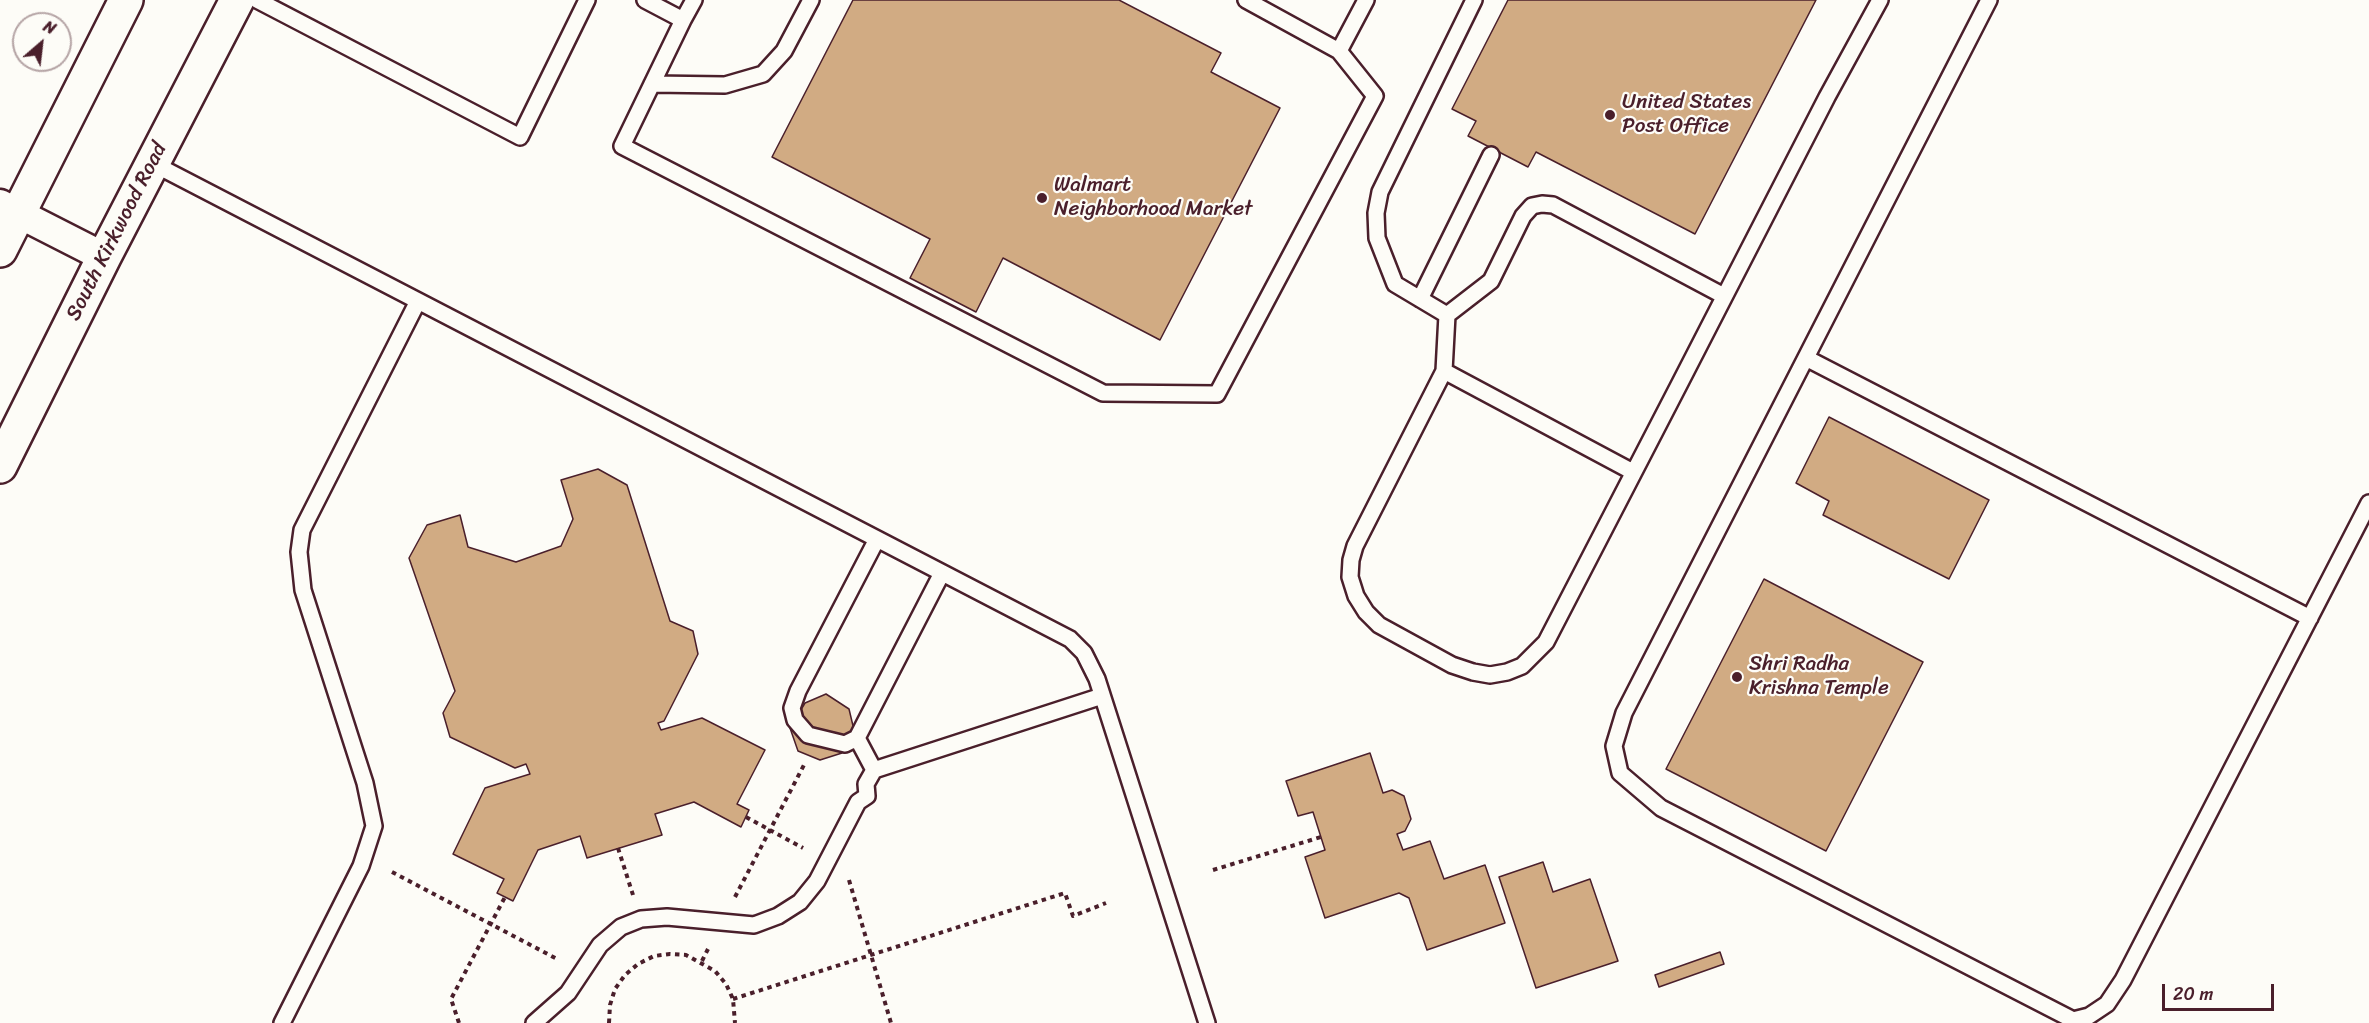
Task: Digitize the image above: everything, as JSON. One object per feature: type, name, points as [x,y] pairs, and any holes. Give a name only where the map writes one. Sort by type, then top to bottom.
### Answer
[{"type":"main road","points":[[0,250],[9,209],[126,0]]},
{"type":"main road","name":"South Kirkwood Road","points":[[0,466],[104,257],[237,0]]},
{"type":"street","points":[[9,209],[104,257]]},
{"type":"lane","points":[[257,0],[520,137],[586,0]]},
{"type":"lane","points":[[645,0],[683,20]]},
{"type":"lane","points":[[694,0],[622,146],[1103,393],[1217,394],[1375,96],[1339,51],[1246,0]]},
{"type":"lane","points":[[652,84],[725,85],[763,74],[784,51],[811,0]]},
{"type":"lane","points":[[1339,51],[1366,0]]},
{"type":"lane","points":[[1447,315],[1395,284],[1377,238],[1376,213],[1380,192],[1474,0]]},
{"type":"lane","points":[[1724,297],[1553,206],[1542,204],[1532,206],[1523,216],[1491,281],[1447,315],[1444,371],[1355,546],[1350,577],[1356,596],[1378,625],[1452,665],[1490,675],[1522,666],[1545,642],[1880,0]]},
{"type":"lane","points":[[1989,0],[1624,713],[1614,746],[1620,774],[1661,808],[2073,1020],[2089,1016],[2108,1004],[2123,980],[2369,503]]},
{"type":"lane","points":[[1420,299],[1491,155]]},
{"type":"lane","points":[[152,163],[1070,639],[1084,653],[1102,696],[1207,1023]]},
{"type":"lane","points":[[282,1023],[361,866],[374,826],[365,783],[303,590],[299,552],[302,530],[418,301]]},
{"type":"lane","points":[[1806,358],[2310,618]]},
{"type":"lane","points":[[1444,371],[1633,472]]},
{"type":"lane","points":[[877,539],[798,691],[792,708],[795,720],[808,735],[846,744],[856,738],[942,573]]},
{"type":"lane","points":[[534,1023],[568,993],[600,945],[621,927],[641,919],[667,917],[754,925],[778,916],[800,902],[817,881],[858,802],[867,796],[866,784],[874,770],[1102,696]]},
{"type":"lane","points":[[856,738],[874,770]]},
{"type":"path","points":[[732,903],[809,755]]},
{"type":"path","points":[[746,817],[807,850]]},
{"type":"path","points":[[1213,870],[1321,837]]},
{"type":"path","points":[[618,848],[635,902]]},
{"type":"path","points":[[392,872],[562,961]]},
{"type":"path","points":[[846,873],[891,1023]]},
{"type":"path","points":[[733,999],[1065,893],[1073,916],[1106,903]]},
{"type":"path","points":[[459,1023],[451,999],[506,897]]},
{"type":"path","points":[[609,1023],[613,997],[625,975],[638,964],[654,956],[678,954],[702,961],[726,984],[733,999],[735,1023]]},
{"type":"building","name":"Walmart Neighborhood Market","points":[[853,0],[1119,0],[1221,53],[1211,72],[1280,108],[1160,340],[1003,258],[976,312],[910,278],[930,239],[772,157]]},
{"type":"building","name":"United States Post Office","points":[[1508,0],[1816,0],[1695,234],[1536,152],[1528,167],[1468,136],[1476,121],[1452,109]]},
{"type":"building","points":[[1829,417],[1989,500],[1949,579],[1823,515],[1829,501],[1796,483]]},
{"type":"building","points":[[598,469],[627,485],[670,621],[693,631],[698,654],[664,721],[658,723],[661,730],[702,718],[765,750],[737,804],[749,810],[741,827],[694,802],[655,814],[662,835],[587,858],[580,836],[538,850],[513,901],[497,893],[504,879],[453,854],[485,788],[530,774],[526,764],[515,768],[450,737],[443,713],[455,691],[409,558],[427,525],[460,515],[468,547],[516,562],[561,546],[573,519],[561,480]]},
{"type":"building","points":[[1764,579],[1923,662],[1826,851],[1666,769]]},
{"type":"building","points":[[826,694],[849,709],[854,730],[842,753],[820,760],[798,751],[790,728],[805,703]]},
{"type":"building","points":[[1370,753],[1383,793],[1392,790],[1404,796],[1411,819],[1405,831],[1397,834],[1403,850],[1430,841],[1444,879],[1485,865],[1505,923],[1427,950],[1409,898],[1399,893],[1325,918],[1305,857],[1325,850],[1313,812],[1298,816],[1286,781]]},
{"type":"building","points":[[1543,862],[1553,892],[1590,879],[1618,961],[1536,988],[1499,877]]},
{"type":"building","points":[[1720,952],[1724,964],[1659,987],[1655,975]]},
{"type":"place","name":"United States Post Office","points":[[1610,115]]},
{"type":"place","name":"Walmart Neighborhood Market","points":[[1042,198]]},
{"type":"place","name":"Shri Radha Krishna Temple","points":[[1737,677]]}]
